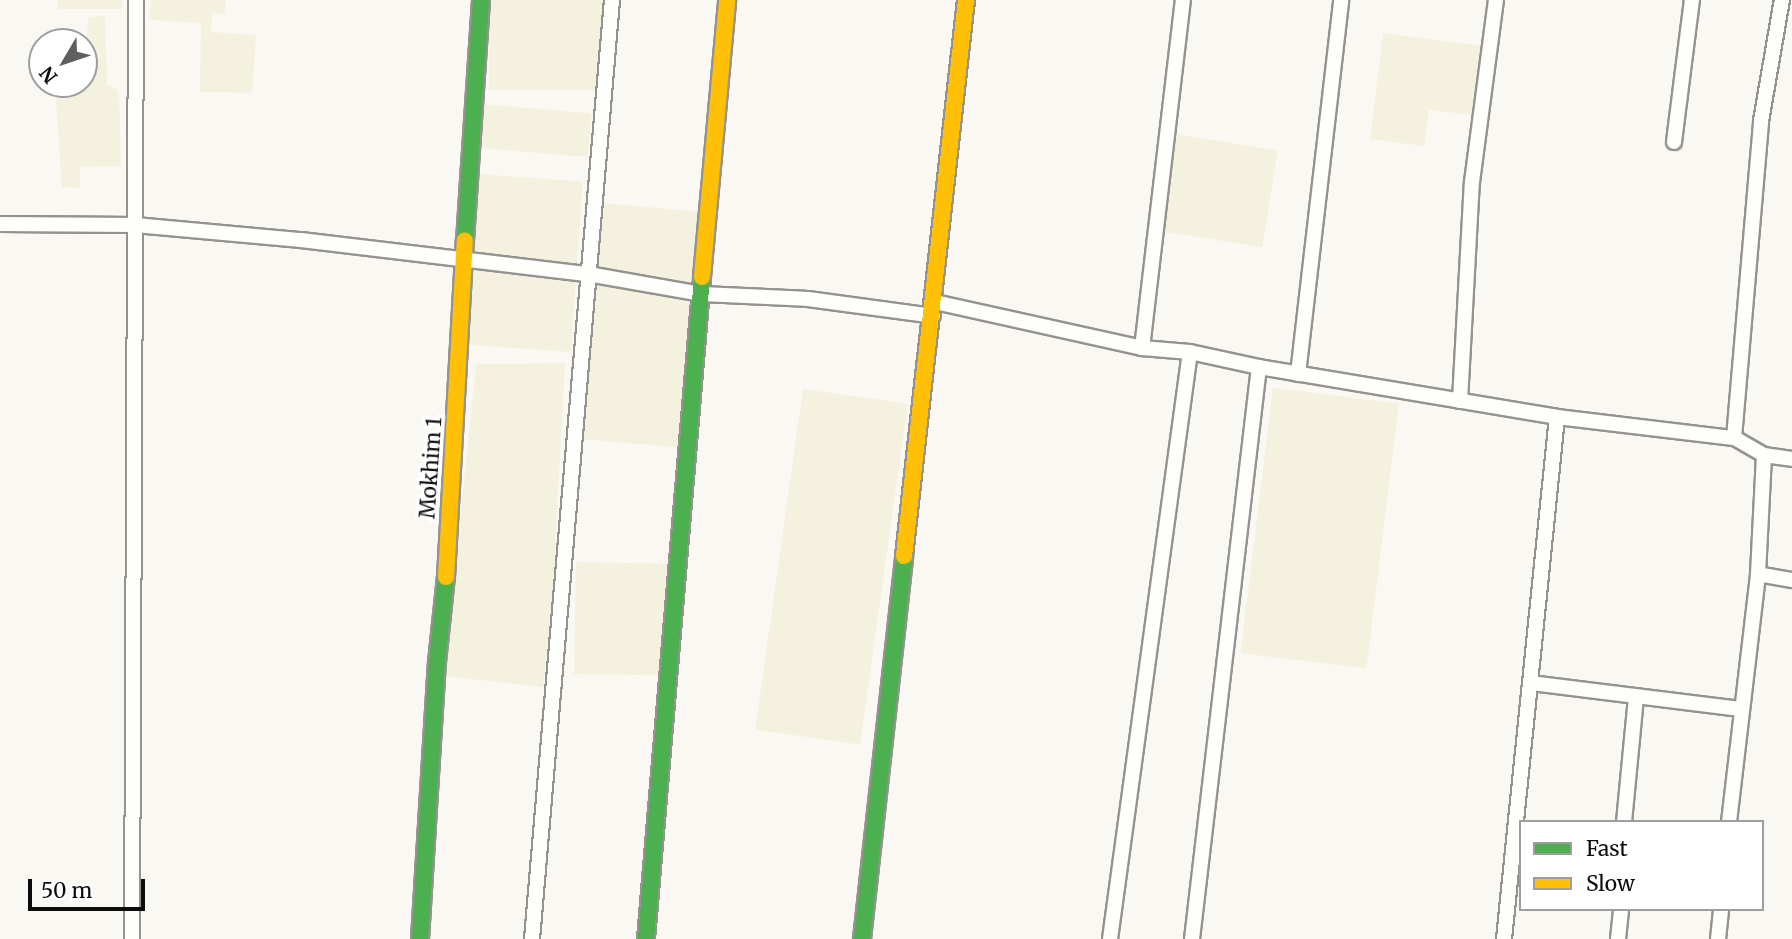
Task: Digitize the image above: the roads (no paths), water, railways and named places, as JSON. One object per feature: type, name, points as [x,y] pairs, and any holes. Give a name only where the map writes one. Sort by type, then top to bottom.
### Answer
[{"type":"street","points":[[132,939],[136,0]]},
{"type":"street","name":"Mokhim 1","points":[[420,939],[437,662],[448,559],[447,523],[481,0]]},
{"type":"street","points":[[532,939],[612,0]]},
{"type":"street","points":[[646,939],[675,566],[727,0]]},
{"type":"street","points":[[862,939],[878,814],[906,524],[934,309],[940,225],[966,0]]},
{"type":"street","points":[[1142,348],[1183,0]]},
{"type":"street","points":[[1298,374],[1341,0]]},
{"type":"street","points":[[1460,401],[1472,182],[1496,0]]},
{"type":"street","points":[[1674,142],[1692,0]]},
{"type":"street","points":[[1734,438],[1761,121],[1782,0]]},
{"type":"street","points":[[0,224],[135,225],[589,274],[702,294],[934,309],[1142,348],[1190,352],[1298,374],[1557,417],[1734,438],[1764,455],[1792,459]]},
{"type":"street","points":[[1110,939],[1190,352]]},
{"type":"street","points":[[1192,939],[1259,367]]},
{"type":"street","points":[[1504,939],[1557,417]]},
{"type":"street","points":[[1729,820],[1758,575],[1764,455]]},
{"type":"street","points":[[1758,575],[1792,580]]},
{"type":"street","points":[[1531,682],[1741,709]]},
{"type":"street","points":[[1624,820],[1636,697]]},
{"type":"street","points":[[1618,939],[1621,911]]},
{"type":"street","points":[[1718,939],[1721,911]]}]
